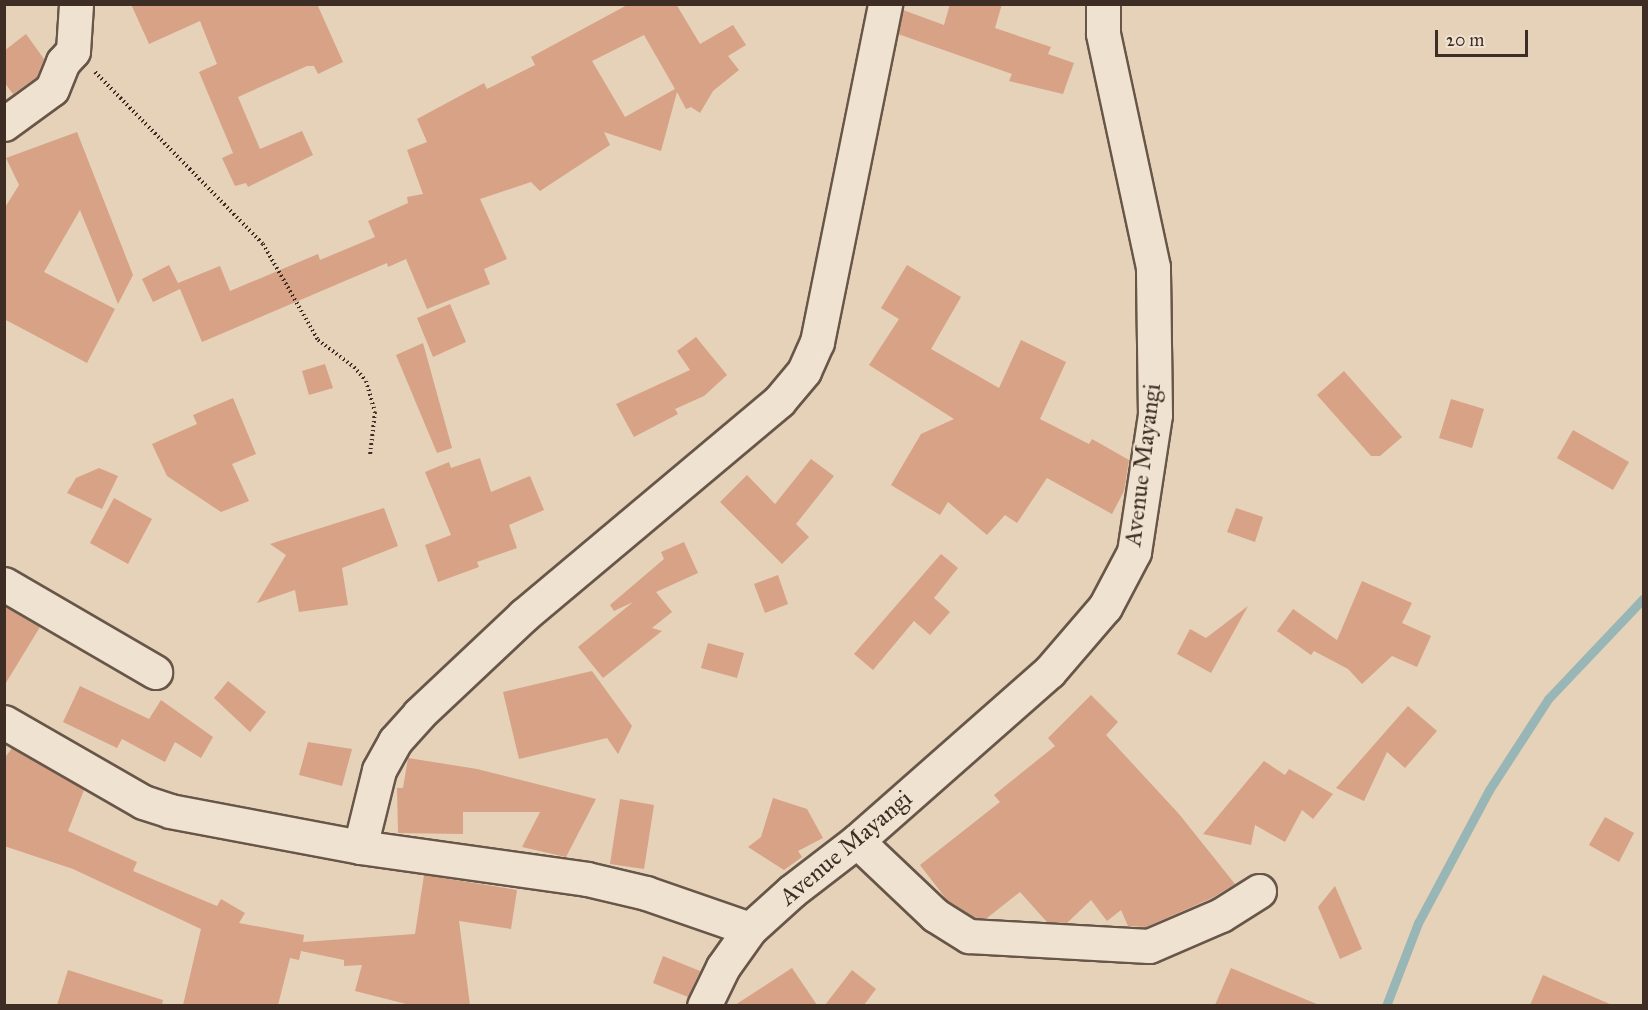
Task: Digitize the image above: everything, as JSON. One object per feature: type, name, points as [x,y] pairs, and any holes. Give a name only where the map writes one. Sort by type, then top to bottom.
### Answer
[{"type":"street","points":[[4,124],[52,89],[63,62],[73,51],[76,4]]},
{"type":"street","points":[[360,847],[379,770],[395,741],[419,714],[524,615],[779,401],[804,370],[819,331],[885,4]]},
{"type":"street","name":"Avenue Mayangi","points":[[704,1005],[723,967],[750,929],[792,891],[857,841],[1049,672],[1105,607],[1134,552],[1155,415],[1153,267],[1103,33],[1103,4]]},
{"type":"street","points":[[4,584],[155,672]]},
{"type":"street","points":[[4,722],[143,802],[170,811],[360,847],[587,879],[646,893],[750,929]]},
{"type":"street","points":[[857,841],[935,915],[969,936],[1149,946],[1221,915],[1259,891]]},
{"type":"path","points":[[73,51],[263,244],[318,340],[354,367],[366,381],[375,412],[370,455]]},
{"type":"building","points":[[131,4],[317,4],[343,62],[318,74],[314,66],[307,66],[238,97],[260,149],[302,131],[313,155],[248,187],[246,183],[235,186],[222,158],[233,153],[199,72],[217,64],[200,21],[149,44]]},
{"type":"building","points":[[629,4],[676,4],[700,44],[733,25],[746,45],[728,56],[739,70],[713,91],[700,113],[691,107],[686,109],[677,92],[661,151],[604,132],[610,145],[540,191],[531,182],[480,199],[507,259],[484,269],[490,284],[427,309],[406,259],[388,267],[387,263],[202,342],[180,289],[153,302],[142,279],[169,265],[178,283],[220,266],[230,291],[318,254],[320,260],[375,237],[368,221],[408,203],[407,197],[423,194],[407,150],[427,142],[417,119],[484,83],[487,89],[535,65],[531,57]],"holes":[[[644,35],[675,89],[625,117],[592,61]]]},
{"type":"building","points":[[950,4],[1002,4],[995,28],[1051,47],[1048,54],[1074,63],[1063,94],[1009,81],[1012,74],[898,34],[903,10],[944,25]]},
{"type":"building","points":[[26,34],[44,59],[37,77],[13,94],[4,82],[4,51]]},
{"type":"building","points":[[77,132],[133,275],[118,304],[80,210],[44,272],[115,309],[87,363],[4,319],[4,209],[19,185],[6,158]]},
{"type":"building","points":[[907,265],[961,297],[931,349],[999,388],[1021,340],[1066,362],[1040,419],[1089,444],[1092,439],[1129,460],[1124,491],[1112,514],[1047,478],[1017,523],[1005,515],[987,535],[948,502],[940,515],[891,485],[921,434],[954,419],[869,365],[899,319],[881,308]]},
{"type":"building","points":[[450,304],[466,342],[433,357],[417,318]]},
{"type":"building","points":[[696,337],[727,375],[704,396],[675,409],[678,414],[634,437],[616,404],[690,370],[677,351]]},
{"type":"building","points":[[423,343],[452,448],[437,453],[396,355]]},
{"type":"building","points":[[325,364],[333,388],[309,395],[302,371]]},
{"type":"building","points":[[1344,371],[1402,437],[1380,456],[1371,456],[1317,395]]},
{"type":"building","points":[[233,398],[256,454],[232,464],[249,501],[221,512],[167,476],[152,444],[197,424],[193,415]]},
{"type":"building","points":[[1451,399],[1484,409],[1472,448],[1439,438]]},
{"type":"building","points":[[1573,430],[1629,462],[1613,490],[1557,458]]},
{"type":"building","points":[[480,458],[491,492],[530,476],[544,510],[509,525],[517,548],[477,562],[479,567],[438,582],[425,545],[451,535],[425,472],[449,462],[451,468]]},
{"type":"building","points":[[811,459],[834,476],[796,524],[809,537],[782,564],[720,502],[747,475],[775,504]]},
{"type":"building","points":[[99,468],[118,476],[102,509],[67,493],[76,478]]},
{"type":"building","points":[[114,498],[152,519],[128,564],[90,543]]},
{"type":"building","points":[[384,508],[398,546],[342,568],[348,605],[299,612],[295,590],[257,603],[286,555],[270,544]]},
{"type":"building","points":[[1236,508],[1263,517],[1255,542],[1227,532]]},
{"type":"building","points":[[684,542],[698,573],[656,592],[672,612],[652,628],[662,631],[603,678],[578,647],[633,602],[614,611],[610,605],[664,559],[661,552]]},
{"type":"building","points":[[941,554],[958,568],[934,598],[950,612],[930,635],[914,621],[873,670],[854,654]]},
{"type":"building","points":[[778,575],[788,604],[765,613],[754,584]]},
{"type":"building","points":[[1362,581],[1412,603],[1402,623],[1431,636],[1417,667],[1392,656],[1362,684],[1348,669],[1314,651],[1311,655],[1277,631],[1293,609],[1337,640]]},
{"type":"building","points":[[4,606],[40,627],[4,686]]},
{"type":"building","points":[[1248,606],[1211,673],[1177,654],[1190,629],[1206,638]]},
{"type":"building","points":[[708,643],[744,653],[737,678],[701,668]]},
{"type":"building","points":[[592,671],[632,726],[618,754],[607,738],[519,759],[503,692]]},
{"type":"building","points":[[228,681],[266,712],[250,732],[214,698]]},
{"type":"building","points":[[80,686],[149,719],[161,700],[213,737],[201,758],[175,742],[165,762],[122,739],[117,748],[63,722]]},
{"type":"building","points":[[1091,695],[1118,722],[1106,735],[1179,814],[1235,884],[1212,898],[1146,927],[1128,926],[1121,910],[1107,921],[1091,900],[1067,923],[1047,922],[1020,892],[987,918],[975,918],[947,900],[920,865],[1000,802],[994,795],[1055,746],[1048,738]]},
{"type":"building","points":[[1408,706],[1437,731],[1405,768],[1387,752],[1364,801],[1336,788]]},
{"type":"building","points":[[308,742],[352,749],[342,786],[299,775]]},
{"type":"building","points":[[12,748],[84,790],[68,831],[137,862],[133,871],[217,906],[221,899],[245,913],[239,923],[304,935],[303,942],[415,934],[424,875],[517,890],[511,929],[459,921],[470,1005],[410,1005],[355,991],[362,965],[344,966],[344,960],[301,951],[299,960],[290,958],[278,1005],[183,1005],[201,929],[73,869],[4,846],[4,759]]},
{"type":"building","points":[[408,758],[477,769],[596,799],[566,857],[522,847],[540,812],[463,812],[463,834],[398,833],[397,788],[403,788]]},
{"type":"building","points":[[1264,761],[1285,775],[1289,769],[1333,794],[1313,819],[1302,810],[1285,842],[1255,825],[1251,845],[1203,834]]},
{"type":"building","points":[[773,798],[807,809],[823,838],[798,851],[802,857],[784,870],[748,847],[761,837]]},
{"type":"building","points":[[620,799],[654,805],[644,869],[610,864]]},
{"type":"building","points":[[1605,817],[1634,833],[1619,862],[1589,845]]},
{"type":"building","points":[[1335,886],[1362,949],[1340,959],[1318,907]]},
{"type":"building","points":[[663,956],[700,971],[688,997],[653,983]]},
{"type":"building","points":[[792,968],[817,1005],[735,1005]]},
{"type":"building","points":[[1231,968],[1319,1005],[1215,1005]]},
{"type":"building","points":[[68,970],[163,1000],[162,1005],[57,1005]]},
{"type":"building","points":[[852,970],[876,989],[864,1005],[825,1005]]},
{"type":"building","points":[[1543,975],[1612,1005],[1530,1005]]},
{"type":"waterway","points":[[1386,1006],[1418,923],[1489,790],[1548,699],[1644,598]]}]
